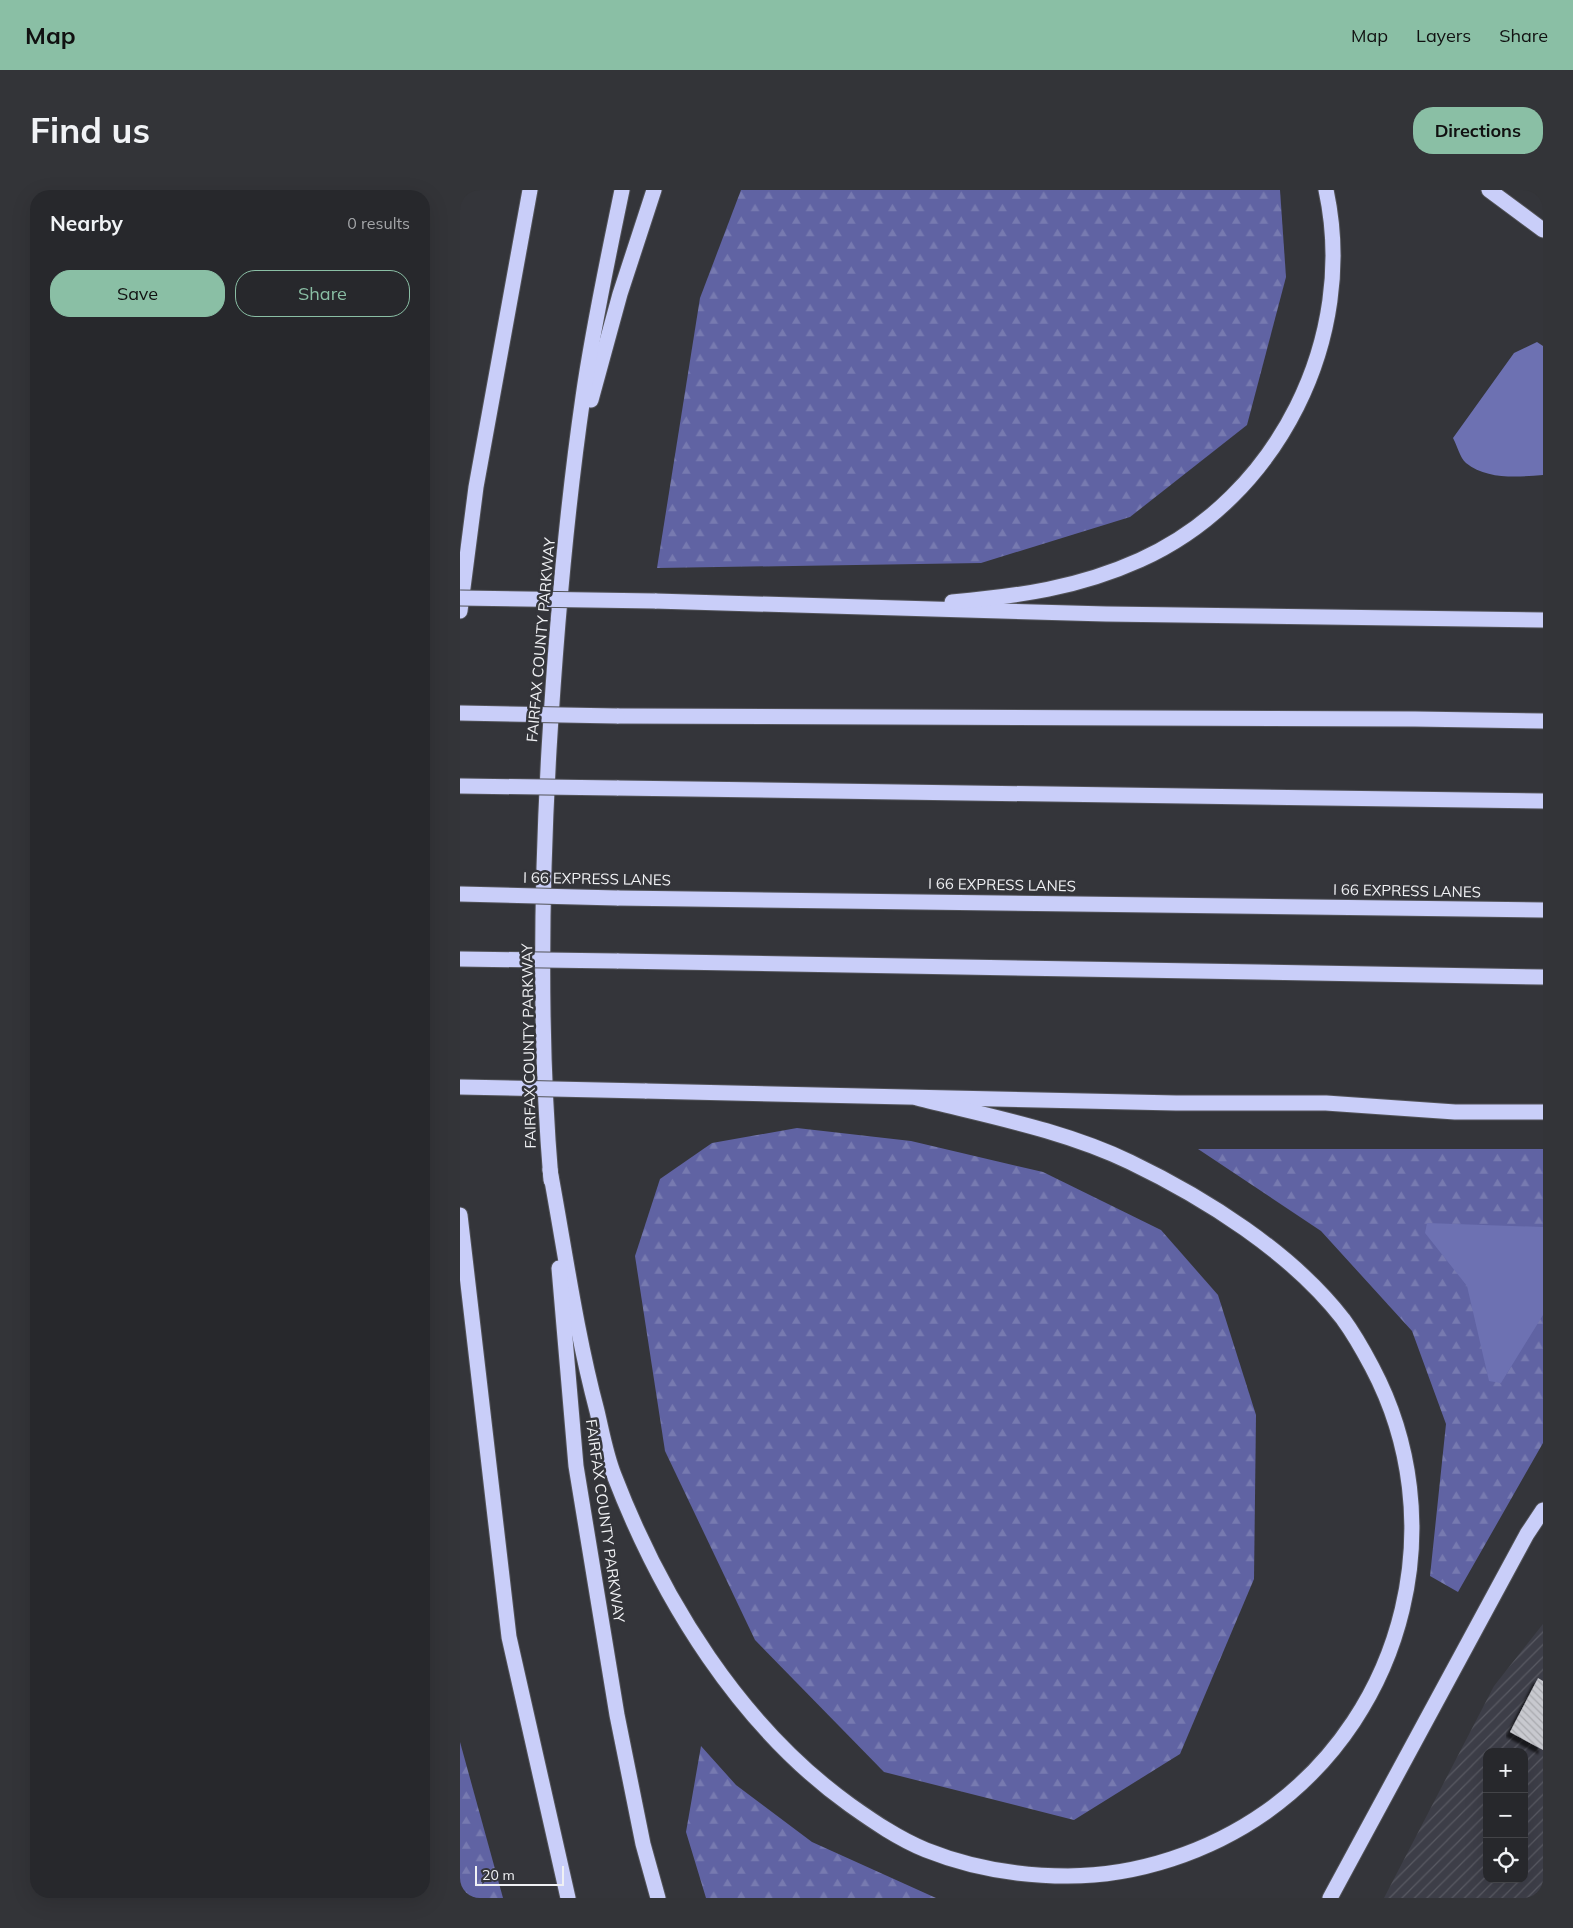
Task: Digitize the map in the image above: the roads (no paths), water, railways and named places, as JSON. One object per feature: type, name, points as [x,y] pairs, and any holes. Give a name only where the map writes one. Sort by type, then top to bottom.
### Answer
[{"type":"highway","points":[[460,610],[476,487],[530,190]]},
{"type":"highway","name":"FAIRFAX COUNTY PARKWAY","points":[[622,190],[583,394],[574,459],[554,667],[544,838],[543,1004],[550,1170],[576,1466],[617,1715],[643,1844],[658,1898]]},
{"type":"highway","points":[[574,459],[620,294],[654,190]]},
{"type":"highway","points":[[872,609],[1019,596],[1110,573],[1142,560],[1182,538],[1216,511],[1247,482],[1280,439],[1300,402],[1319,357],[1330,310],[1334,262],[1331,213],[1326,190]]},
{"type":"highway","points":[[1490,190],[1543,230]]},
{"type":"highway","points":[[460,598],[655,601],[872,609],[1543,620]]},
{"type":"highway","points":[[460,713],[616,716],[1415,719],[1543,722]]},
{"type":"highway","points":[[460,786],[1543,802]]},
{"type":"highway","name":"I 66 EXPRESS LANES","points":[[460,894],[617,898],[1543,910]]},
{"type":"highway","points":[[460,959],[1543,977]]},
{"type":"highway","points":[[460,1087],[917,1098],[1326,1104],[1455,1112],[1543,1112]]},
{"type":"highway","points":[[550,1170],[584,1363],[612,1471],[659,1573],[684,1620],[712,1662],[764,1728],[827,1789],[877,1824],[928,1851],[982,1868],[1037,1876],[1111,1873],[1168,1860],[1218,1841],[1242,1828],[1269,1810],[1310,1775],[1349,1730],[1379,1678],[1401,1617],[1411,1558],[1411,1499],[1402,1446],[1395,1420],[1384,1389],[1358,1342],[1338,1314],[1276,1252],[1212,1208],[1128,1161],[1050,1131],[917,1098]]},
{"type":"highway","points":[[460,1215],[509,1637],[568,1898]]},
{"type":"highway","points":[[1330,1898],[1523,1543],[1543,1510]]}]
